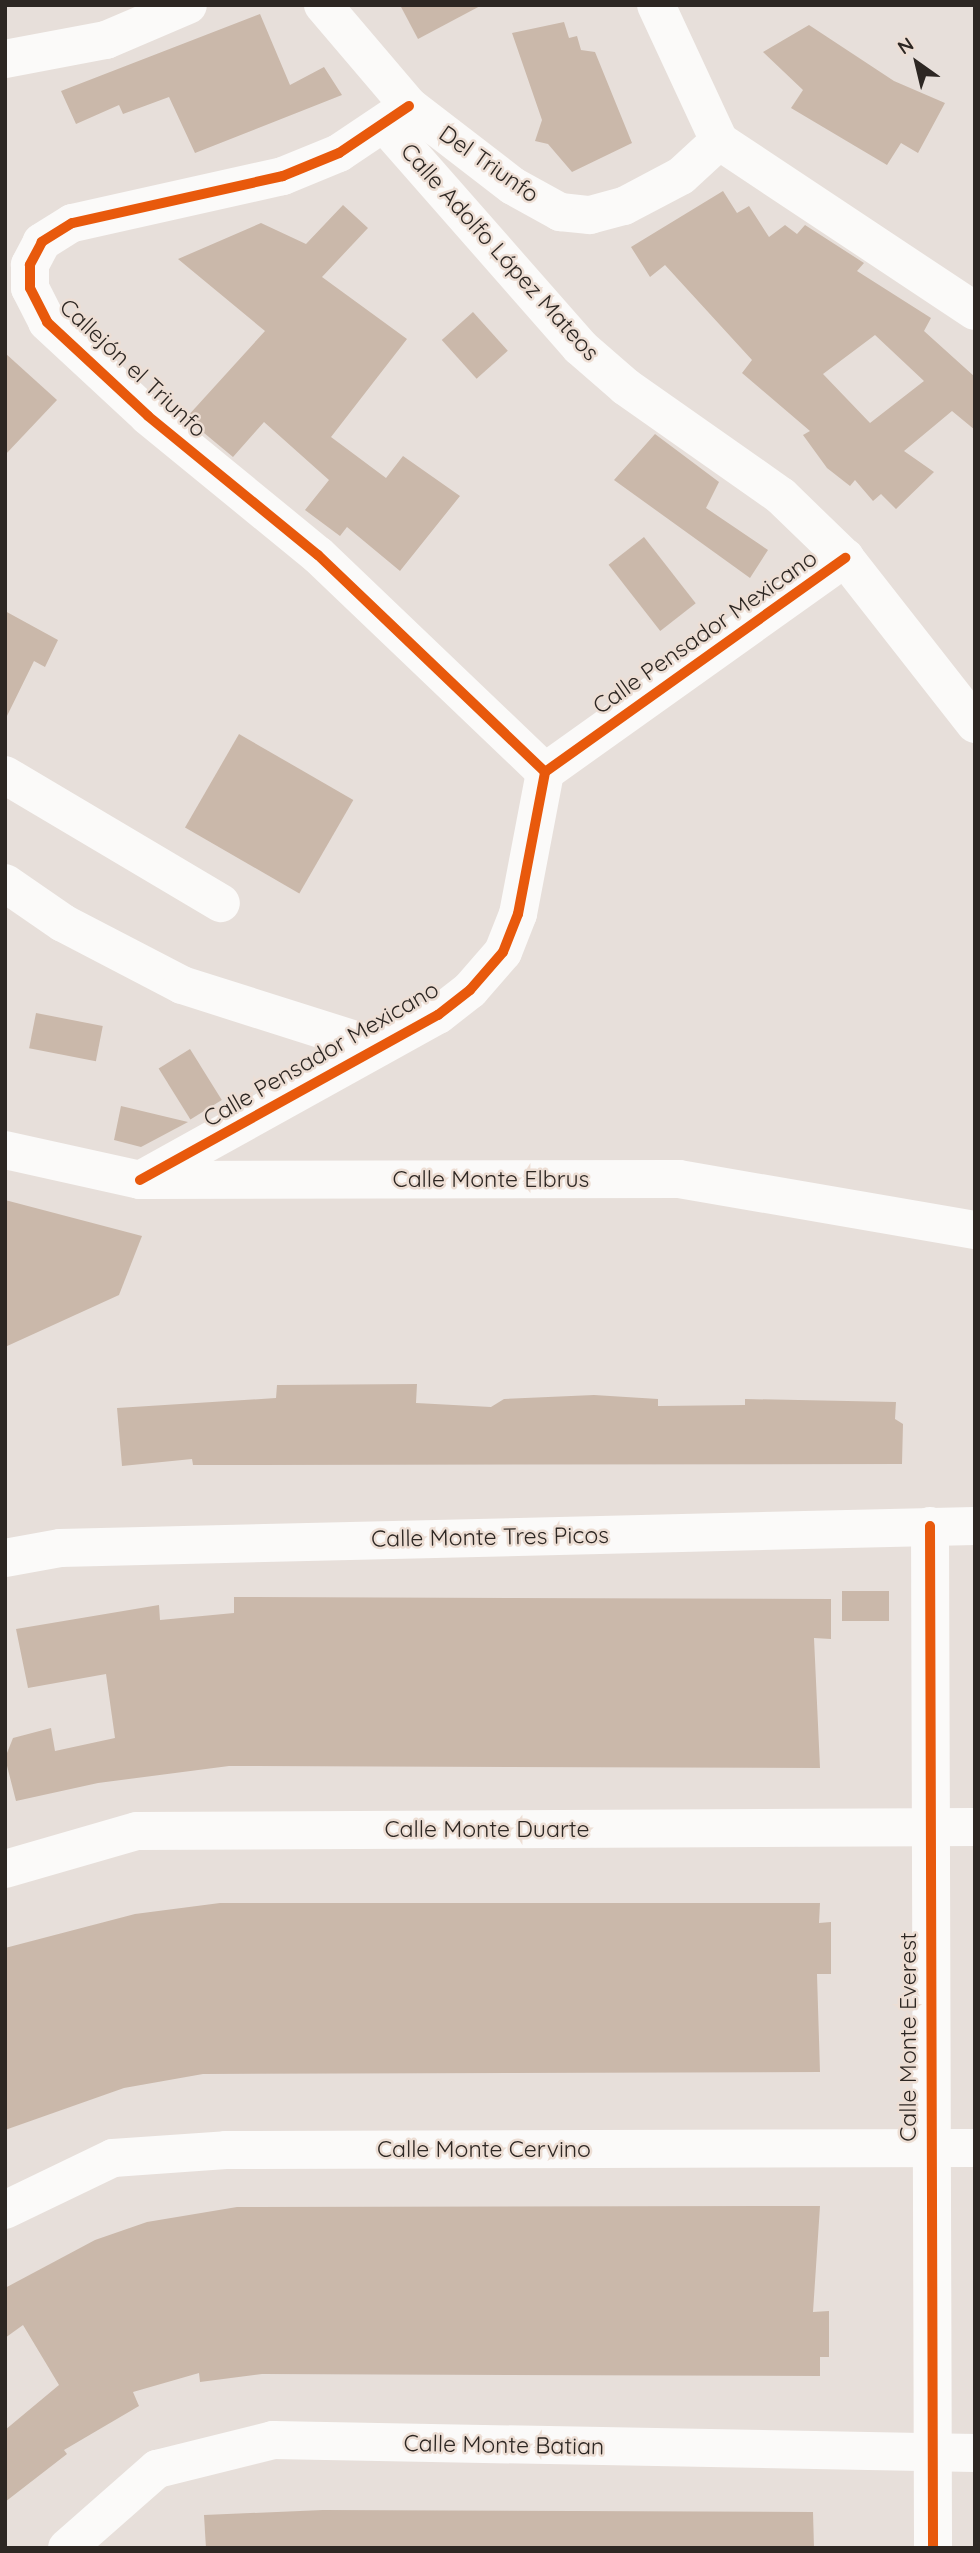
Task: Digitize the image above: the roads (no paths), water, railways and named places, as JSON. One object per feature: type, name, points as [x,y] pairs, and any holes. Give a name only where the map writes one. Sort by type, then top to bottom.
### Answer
[{"type":"street","points":[[5,59],[106,40],[188,5]]},
{"type":"street","name":"Calle Adolfo López Mateos","points":[[323,5],[398,116],[580,347],[626,387],[781,496],[845,558],[975,724]]},
{"type":"street","points":[[656,5],[719,141],[975,310]]},
{"type":"street","name":"Del Triunfo","points":[[398,116],[560,212],[580,214],[624,206],[681,176],[719,141]]},
{"type":"street","name":"Callejón el Triunfo","points":[[398,116],[283,176],[72,223],[42,242],[30,265],[30,288],[47,323],[148,416],[317,555],[545,772]]},
{"type":"street","name":"Calle Pensador Mexicano","points":[[140,1180],[438,1015],[503,952],[518,915],[545,772],[845,558]]},
{"type":"street","points":[[5,775],[221,903]]},
{"type":"street","points":[[5,883],[63,923],[182,985],[378,1047]]},
{"type":"street","name":"Calle Monte Elbrus","points":[[5,1150],[140,1180],[679,1178],[975,1230]]},
{"type":"street","name":"Calle Monte Everest","points":[[930,1526],[928,2147],[934,2452],[933,2548]]},
{"type":"street","name":"Calle Monte Tres Picos","points":[[5,1558],[60,1548],[975,1526]]},
{"type":"street","name":"Calle Monte Duarte","points":[[5,1869],[137,1831],[975,1827]]},
{"type":"street","name":"Calle Monte Cervino","points":[[5,2210],[113,2158],[226,2150],[975,2148]]},
{"type":"street","name":"Calle Monte Batian","points":[[67,2548],[157,2469],[274,2440],[975,2453]]}]
